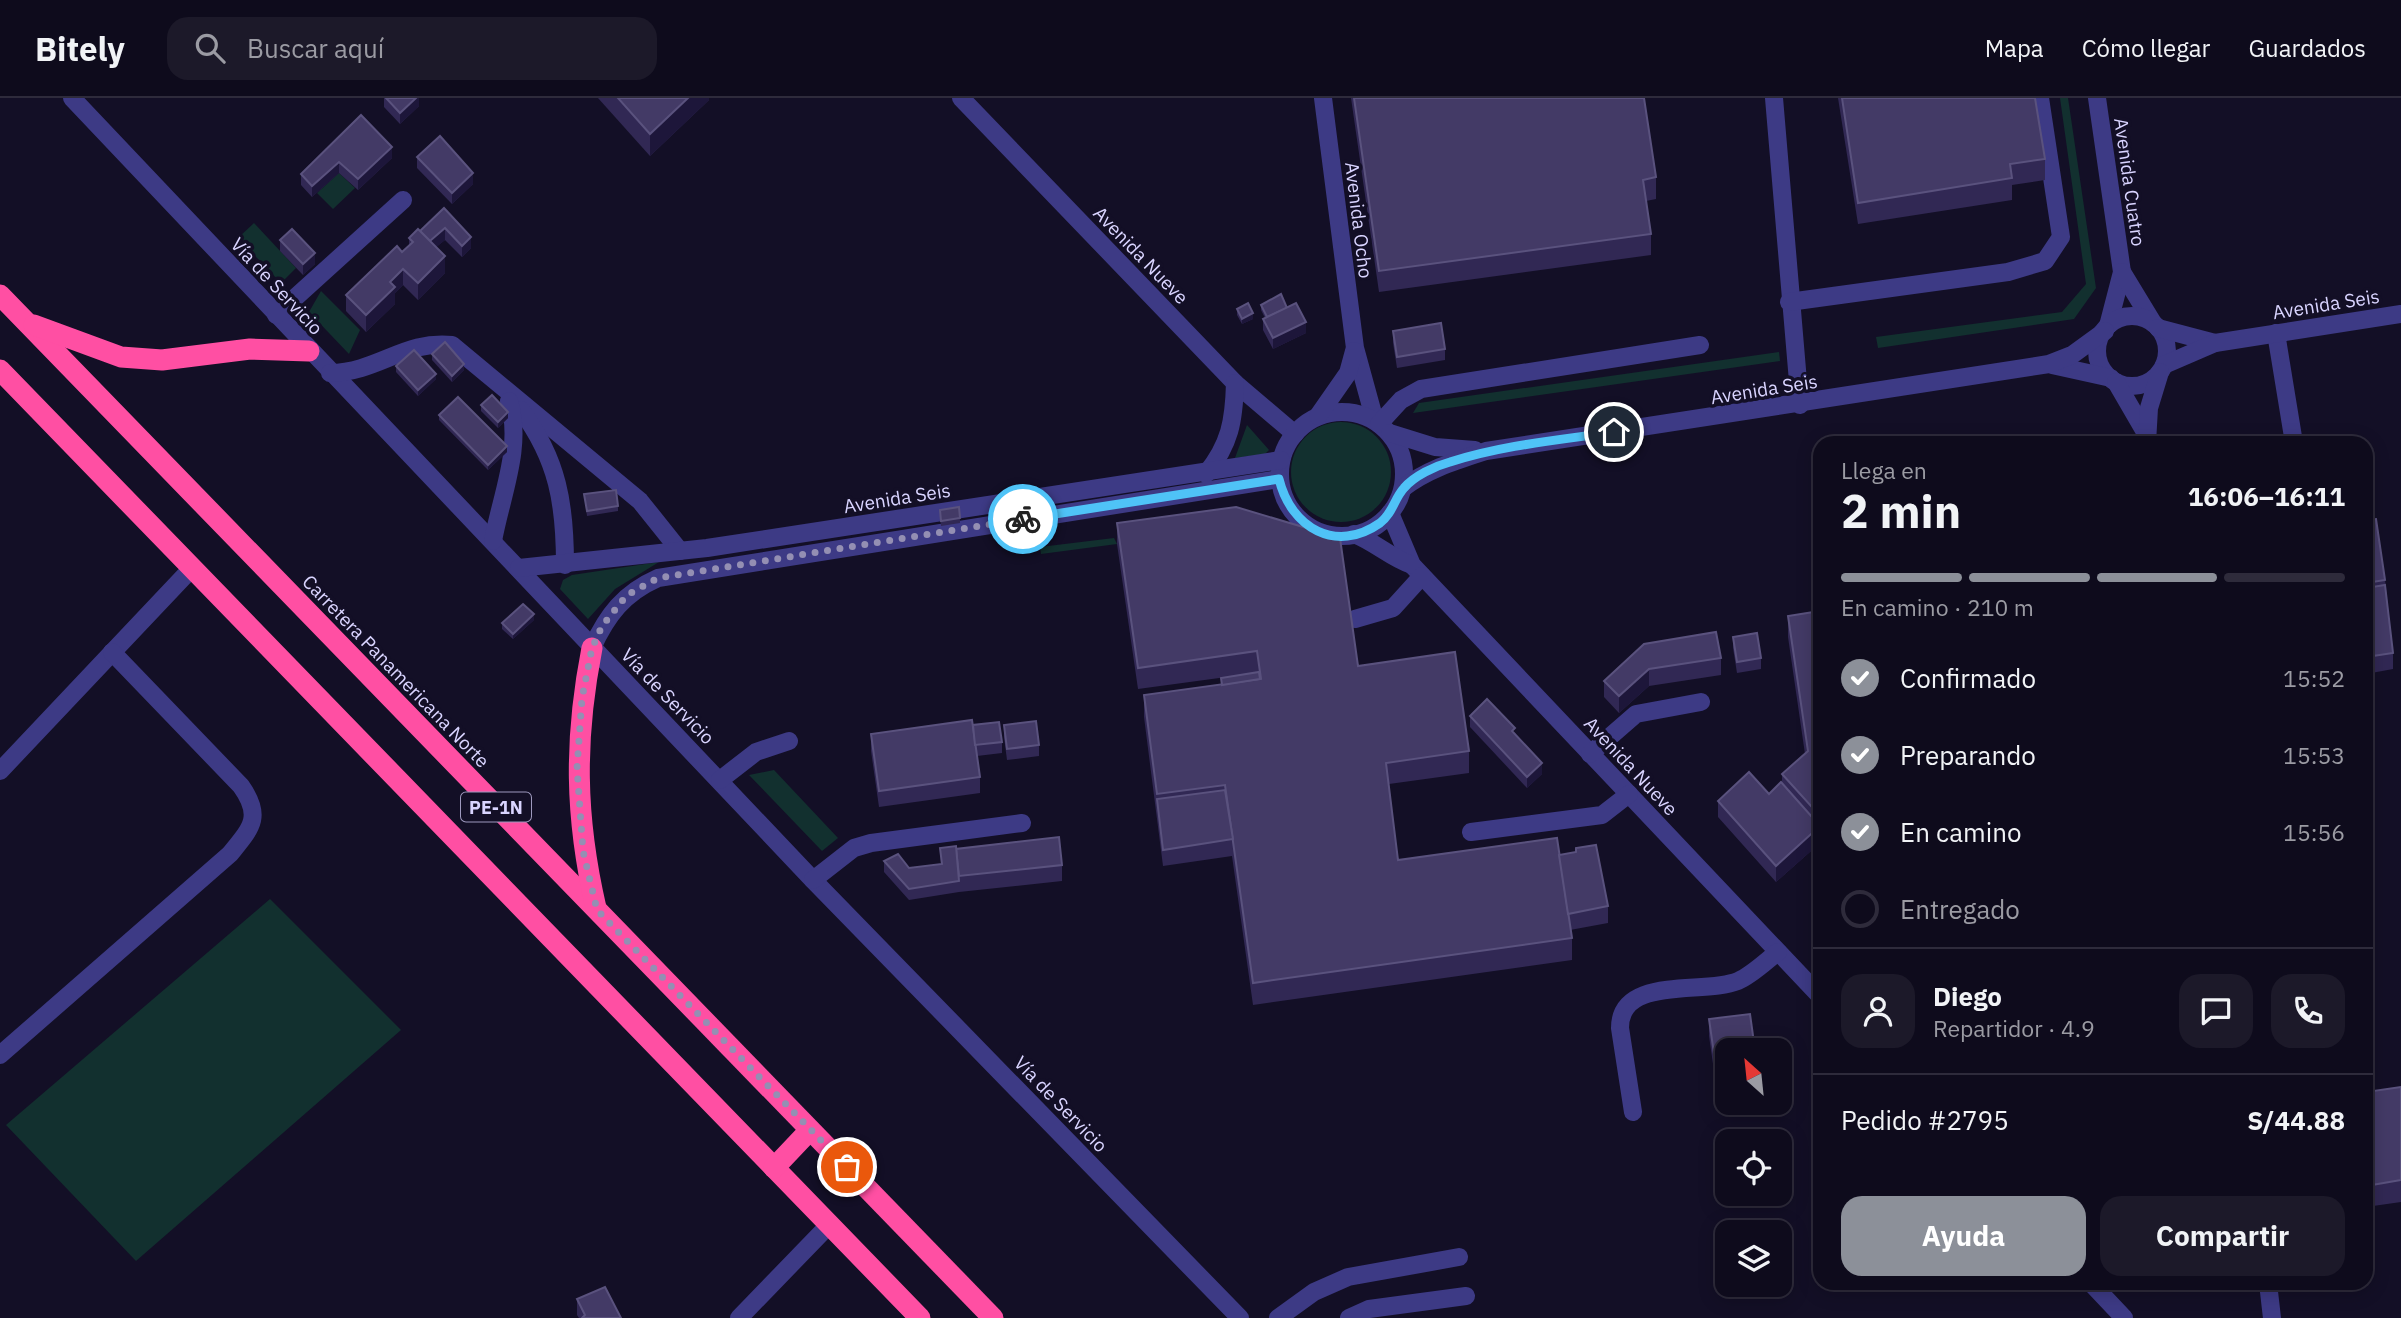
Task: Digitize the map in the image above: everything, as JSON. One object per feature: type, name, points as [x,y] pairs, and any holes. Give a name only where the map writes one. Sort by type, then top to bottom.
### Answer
[{"type":"highway","name":"Carretera Panamericana Norte","points":[[0,295],[993,1318]]},
{"type":"highway","points":[[26,322],[121,357],[162,360],[250,349],[309,351]]},
{"type":"highway","name":"PE-1N","points":[[0,370],[920,1318]]},
{"type":"highway","points":[[592,648],[582,698],[577,768],[583,851],[597,910]]},
{"type":"highway","points":[[774,1168],[810,1130]]},
{"type":"street","name":"Vía de Servicio","points":[[72,98],[813,880],[1240,1318]]},
{"type":"street","name":"Avenida Nueve","points":[[961,98],[1235,383],[1295,434]]},
{"type":"street","name":"Avenida Ocho","points":[[1323,98],[1355,348],[1381,426]]},
{"type":"street","points":[[1774,98],[1789,302],[1800,405]]},
{"type":"street","points":[[1789,302],[2008,272],[2045,261],[2061,237],[2040,98]]},
{"type":"street","name":"Avenida Cuatro","points":[[2097,98],[2122,272],[2107,328]]},
{"type":"street","points":[[276,315],[403,200]]},
{"type":"street","name":"Avenida Cuatro","points":[[2122,272],[2155,326]]},
{"type":"street","name":"Avenida Seis","points":[[2215,343],[2401,314]]},
{"type":"street","points":[[2049,364],[2072,355],[2107,328],[2130,317],[2215,343]]},
{"type":"street","points":[[2146,436],[2166,341],[2155,326]]},
{"type":"street","points":[[2107,328],[2098,347],[2098,359],[2145,436]]},
{"type":"street","points":[[2276,333],[2293,436]]},
{"type":"street","points":[[330,373],[364,369],[430,343],[452,345],[640,501],[680,551]]},
{"type":"street","points":[[2049,364],[2131,386],[2142,385],[2162,369],[2215,343]]},
{"type":"street","points":[[1381,426],[1401,400],[1421,389],[1700,345]]},
{"type":"street","name":"Avenida Ocho","points":[[1318,416],[1348,373],[1355,348]]},
{"type":"street","name":"Avenida Seis","points":[[1403,488],[1419,476],[1448,462],[1486,451],[1800,405],[2049,364]]},
{"type":"street","points":[[1192,492],[1221,455],[1234,419],[1235,383]]},
{"type":"street","points":[[493,541],[513,440],[514,418],[506,391]]},
{"type":"street","points":[[506,391],[541,441],[555,472],[563,501],[565,565]]},
{"type":"street","points":[[1347,413],[1381,426],[1400,450],[1404,469],[1403,488],[1390,513],[1366,531],[1327,535],[1309,527],[1294,515],[1284,498],[1279,479],[1281,460],[1295,434],[1318,416],[1347,413]]},
{"type":"street","name":"Avenida Seis","points":[[1381,426],[1435,447],[1486,451]]},
{"type":"street","name":"Avenida Seis","points":[[592,648],[614,609],[640,586],[658,578],[1123,501],[1208,471],[1281,460]]},
{"type":"street","name":"Avenida Seis","points":[[519,568],[1123,501],[1279,479]]},
{"type":"street","name":"Avenida Nueve","points":[[1390,513],[1417,570],[1813,989]]},
{"type":"street","name":"Avenida Nueve","points":[[1354,534],[1417,570]]},
{"type":"street","points":[[0,771],[192,568]]},
{"type":"street","points":[[1354,619],[1392,608],[1417,570]]},
{"type":"street","points":[[0,1055],[230,854],[248,831],[254,816],[251,800],[242,786],[112,652]]},
{"type":"street","points":[[1590,754],[1636,715],[1701,702]]},
{"type":"street","points":[[720,780],[757,752],[789,741]]},
{"type":"street","points":[[1471,832],[1602,815],[1629,794]]},
{"type":"street","points":[[813,880],[854,848],[871,843],[1023,823]]},
{"type":"street","points":[[1633,1112],[1620,1028],[1620,1016],[1626,1005],[1646,993],[1740,980],[1778,952]]},
{"type":"street","points":[[739,1318],[829,1225]]},
{"type":"street","points":[[1278,1318],[1314,1292],[1348,1277],[1459,1257]]},
{"type":"street","points":[[2097,1290],[2117,1314]]},
{"type":"street","points":[[2269,1290],[2272,1318]]},
{"type":"street","points":[[1349,1318],[1368,1309],[1466,1296]]},
{"type":"green space","points":[[2060,98],[2068,98],[2096,288],[2074,319],[1878,348],[1876,337],[2062,312],[2086,284]]},
{"type":"green space","points":[[339,173],[355,188],[333,209],[317,193]]},
{"type":"green space","points":[[254,223],[296,268],[281,283],[238,238]]},
{"type":"green space","points":[[321,291],[360,330],[349,354],[309,312]]},
{"type":"green space","points":[[1779,352],[1780,361],[1413,413],[1419,403]]},
{"type":"green space","points":[[1341,422],[1369,430],[1383,444],[1391,472],[1383,500],[1369,514],[1341,522],[1313,514],[1299,500],[1291,472],[1299,444],[1313,430]]},
{"type":"green space","points":[[1247,425],[1269,450],[1265,454],[1235,458]]},
{"type":"green space","points":[[1114,538],[1117,544],[1041,554],[1040,547]]},
{"type":"green space","points":[[659,562],[615,589],[588,619],[560,589],[563,580],[572,575]]},
{"type":"green space","points":[[774,770],[838,838],[822,851],[749,775]]},
{"type":"green space","points":[[270,899],[401,1030],[136,1261],[6,1125]]},
{"type":"building","points":[[386,98],[416,98],[400,113]]},
{"type":"building","points":[[618,98],[688,98],[650,134]]},
{"type":"building","points":[[1354,98],[1644,98],[1656,177],[1643,180],[1651,234],[1379,271]]},
{"type":"building","points":[[1842,98],[2035,98],[2045,159],[2010,164],[2012,178],[1858,203]]},
{"type":"building","points":[[361,115],[392,147],[358,179],[339,162],[312,186],[301,174]]},
{"type":"building","points":[[440,136],[473,173],[452,193],[417,157]]},
{"type":"building","points":[[444,208],[471,237],[462,246],[445,228],[430,241],[420,231]]},
{"type":"building","points":[[292,229],[315,253],[303,264],[280,240]]},
{"type":"building","points":[[418,229],[445,256],[418,283],[403,269],[390,282],[395,287],[366,315],[346,295],[397,246],[402,252],[413,242],[409,238]]},
{"type":"building","points":[[1281,294],[1287,308],[1267,317],[1261,305]]},
{"type":"building","points":[[1248,303],[1253,313],[1242,319],[1237,309]]},
{"type":"building","points":[[1296,303],[1306,322],[1273,338],[1263,319]]},
{"type":"building","points":[[1441,323],[1445,349],[1397,357],[1393,331]]},
{"type":"building","points":[[445,342],[464,364],[452,376],[432,354]]},
{"type":"building","points":[[414,350],[436,374],[418,390],[396,366]]},
{"type":"building","points":[[492,395],[508,412],[498,422],[481,405]]},
{"type":"building","points":[[458,397],[507,446],[488,465],[439,415]]},
{"type":"building","points":[[616,490],[618,506],[587,511],[584,494]]},
{"type":"building","points":[[959,507],[960,518],[941,521],[940,510]]},
{"type":"building","points":[[1236,507],[1340,538],[1358,666],[1455,652],[1469,751],[1386,763],[1398,860],[1557,838],[1572,938],[1253,983],[1225,785],[1157,794],[1144,695],[1261,679],[1257,651],[1138,668],[1117,523]]},
{"type":"building","points":[[2373,519],[2376,519],[2385,580],[2373,582]]},
{"type":"building","points":[[2385,585],[2393,653],[2373,656],[2373,587]]},
{"type":"building","points":[[523,604],[534,614],[513,634],[502,623]]},
{"type":"building","points":[[1813,612],[1813,808],[1782,774],[1808,751],[1788,616]]},
{"type":"building","points":[[1716,632],[1721,658],[1649,669],[1619,696],[1604,681],[1644,644]]},
{"type":"building","points":[[1757,633],[1761,658],[1737,662],[1733,637]]},
{"type":"building","points":[[1259,672],[1260,679],[1222,685],[1221,678]]},
{"type":"building","points":[[1487,699],[1515,728],[1512,731],[1542,763],[1527,777],[1470,716]]},
{"type":"building","points":[[972,720],[980,777],[879,791],[871,734]]},
{"type":"building","points":[[1036,721],[1039,745],[1007,749],[1004,725]]},
{"type":"building","points":[[999,722],[1002,742],[975,745],[973,725]]},
{"type":"building","points":[[1749,772],[1769,794],[1781,782],[1813,818],[1813,832],[1776,866],[1718,801]]},
{"type":"building","points":[[1225,790],[1233,839],[1163,850],[1157,799]]},
{"type":"building","points":[[1059,837],[1062,865],[959,876],[956,849]]},
{"type":"building","points":[[1596,845],[1608,906],[1568,914],[1559,855],[1576,852],[1576,848]]},
{"type":"building","points":[[956,846],[959,881],[909,889],[884,861],[898,854],[909,868],[942,864],[940,848]]},
{"type":"building","points":[[1750,1014],[1753,1038],[1715,1038],[1715,1061],[1709,1019]]},
{"type":"building","points":[[2401,1087],[2401,1180],[2373,1185],[2373,1091]]},
{"type":"building","points":[[605,1287],[621,1318],[582,1318],[585,1315],[577,1299]]},
{"type":"way so far","points":[[847,1167],[597,910],[583,851],[577,768],[582,698],[592,648],[602,626],[627,595],[658,578],[1023,519]]},
{"type":"route","points":[[1023,519],[1279,479],[1284,498],[1294,515],[1309,527],[1327,535],[1347,536],[1366,531],[1382,521],[1395,507],[1403,488],[1419,476],[1448,462],[1486,451],[1614,432]]}]
